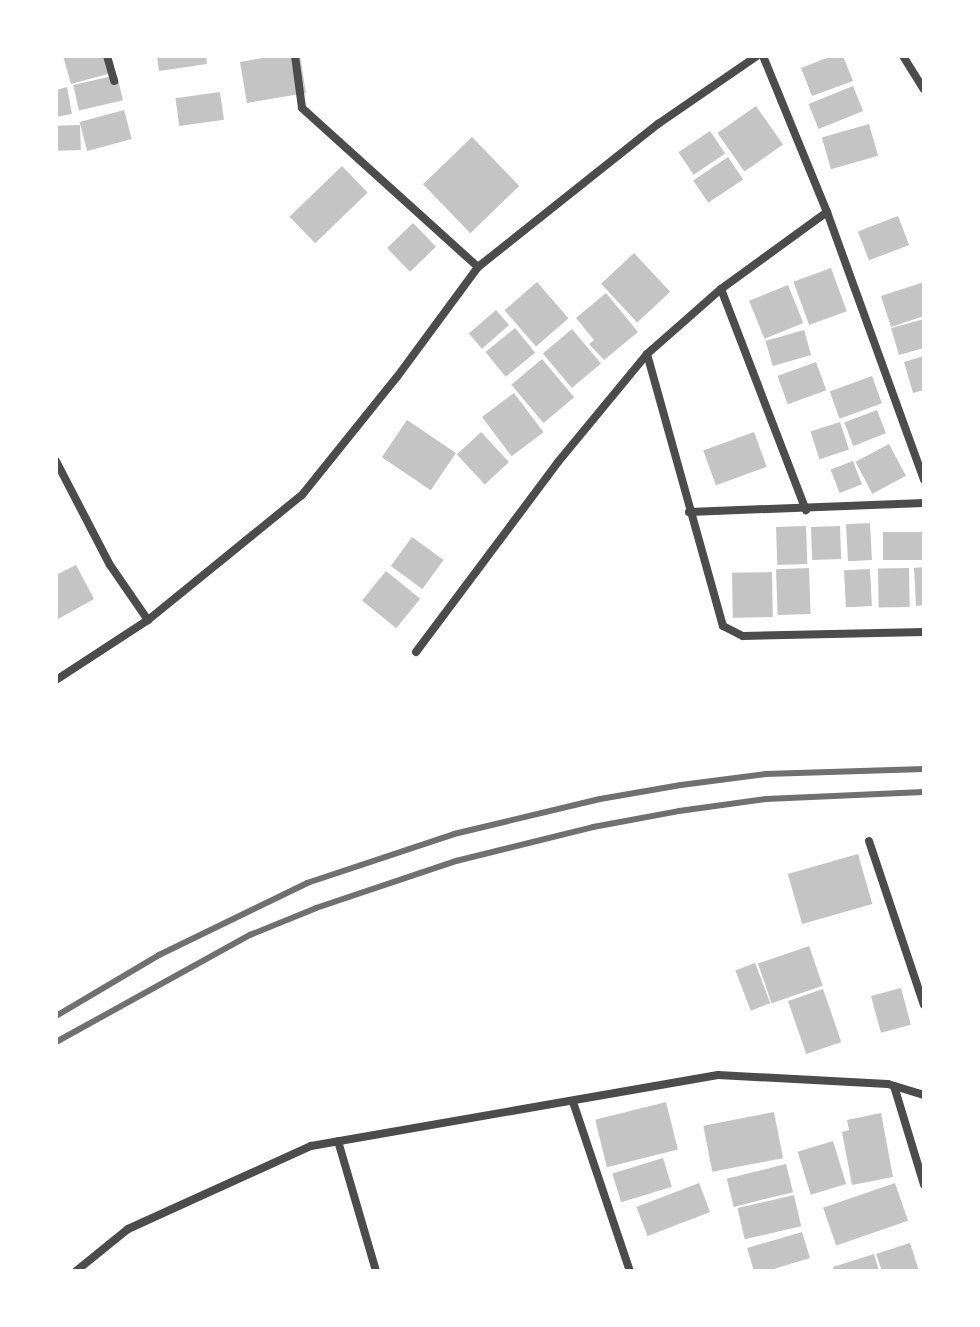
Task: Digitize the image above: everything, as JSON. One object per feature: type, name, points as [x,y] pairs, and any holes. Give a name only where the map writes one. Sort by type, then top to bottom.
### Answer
[{"type":"street","points":[[107,56],[114,81]]},
{"type":"street","points":[[295,56],[302,108],[478,267]]},
{"type":"street","points":[[56,680],[148,620],[302,495],[397,377],[478,267],[658,124],[760,56],[827,212],[924,480]]},
{"type":"street","points":[[903,56],[924,89]]},
{"type":"street","points":[[416,652],[558,462],[647,354],[721,289],[827,212]]},
{"type":"street","points":[[721,289],[806,510]]},
{"type":"street","points":[[647,354],[718,617],[733,633],[743,636],[924,632]]},
{"type":"street","points":[[56,461],[110,565],[148,620]]},
{"type":"street","points":[[689,512],[806,510],[924,503]]},
{"type":"street","points":[[869,841],[924,1005]]},
{"type":"street","points":[[76,1271],[128,1229],[311,1146],[718,1075],[894,1086],[924,1095]]},
{"type":"street","points":[[894,1086],[924,1185]]},
{"type":"street","points":[[573,1102],[630,1271]]},
{"type":"street","points":[[338,1141],[376,1271]]},
{"type":"building","points":[[63,56],[111,56],[115,72],[71,84]]},
{"type":"building","points":[[157,56],[206,56],[207,64],[159,71]]},
{"type":"building","points":[[275,56],[300,56],[306,93],[247,103],[240,62]]},
{"type":"building","points":[[832,56],[843,56],[853,81],[812,96],[801,68]]},
{"type":"building","points":[[117,75],[123,100],[79,110],[73,85]]},
{"type":"building","points":[[853,86],[863,111],[819,129],[808,104]]},
{"type":"building","points":[[67,87],[72,114],[56,117],[56,90]]},
{"type":"building","points":[[220,92],[224,120],[179,126],[175,98]]},
{"type":"building","points":[[756,106],[783,145],[744,171],[717,133]]},
{"type":"building","points":[[124,110],[132,139],[87,151],[80,122]]},
{"type":"building","points":[[869,124],[878,156],[831,169],[822,138]]},
{"type":"building","points":[[80,125],[81,150],[57,151],[56,126]]},
{"type":"building","points":[[710,131],[725,153],[694,175],[678,152]]},
{"type":"building","points":[[472,137],[519,186],[470,233],[423,184]]},
{"type":"building","points":[[728,157],[743,179],[708,203],[693,180]]},
{"type":"building","points":[[342,166],[368,193],[315,243],[289,217]]},
{"type":"building","points":[[898,216],[909,245],[869,260],[858,231]]},
{"type":"building","points":[[413,223],[436,247],[410,272],[387,248]]},
{"type":"building","points":[[634,253],[670,292],[637,322],[601,284]]},
{"type":"building","points":[[831,268],[847,311],[809,325],[793,282]]},
{"type":"building","points":[[537,282],[568,318],[536,346],[505,310]]},
{"type":"building","points":[[924,282],[924,316],[891,327],[881,296]]},
{"type":"building","points":[[788,285],[803,323],[764,339],[749,301]]},
{"type":"building","points":[[606,293],[638,332],[604,360],[589,344],[594,340],[576,318]]},
{"type":"building","points":[[496,310],[509,325],[482,349],[469,334]]},
{"type":"building","points":[[924,319],[924,348],[899,355],[891,328]]},
{"type":"building","points":[[515,328],[535,353],[506,377],[485,352]]},
{"type":"building","points":[[572,329],[601,363],[572,388],[543,353]]},
{"type":"building","points":[[804,330],[811,355],[773,366],[766,341]]},
{"type":"building","points":[[924,356],[924,390],[913,393],[904,362]]},
{"type":"building","points":[[542,359],[574,397],[543,423],[511,385]]},
{"type":"building","points":[[816,362],[826,390],[788,404],[777,376]]},
{"type":"building","points":[[872,376],[882,403],[840,419],[830,391]]},
{"type":"building","points":[[514,393],[543,432],[512,456],[482,417]]},
{"type":"building","points":[[877,410],[886,433],[853,446],[844,423]]},
{"type":"building","points":[[407,420],[456,453],[431,490],[382,457]]},
{"type":"building","points":[[840,422],[849,450],[819,459],[811,432]]},
{"type":"building","points":[[481,432],[509,462],[485,484],[457,455]]},
{"type":"building","points":[[754,432],[767,467],[716,485],[703,450]]},
{"type":"building","points":[[889,444],[906,476],[872,494],[855,462]]},
{"type":"building","points":[[853,461],[862,484],[840,493],[831,470]]},
{"type":"building","points":[[870,523],[872,560],[848,561],[846,524]]},
{"type":"building","points":[[806,526],[807,564],[777,565],[776,527]]},
{"type":"building","points":[[840,526],[841,559],[812,560],[811,527]]},
{"type":"building","points":[[883,532],[924,532],[924,560],[883,560]]},
{"type":"building","points":[[412,537],[444,560],[422,589],[391,566]]},
{"type":"building","points":[[76,565],[94,599],[58,619],[56,575]]},
{"type":"building","points":[[924,567],[924,605],[916,606],[914,568]]},
{"type":"building","points":[[809,568],[811,614],[778,615],[776,569]]},
{"type":"building","points":[[909,568],[910,607],[879,608],[878,569]]},
{"type":"building","points":[[870,569],[872,606],[846,607],[844,570]]},
{"type":"building","points":[[386,571],[420,599],[396,628],[362,601]]},
{"type":"building","points":[[772,572],[773,617],[733,618],[732,573]]},
{"type":"building","points":[[858,854],[872,904],[802,924],[788,874]]},
{"type":"building","points":[[809,946],[823,986],[772,1003],[758,964]]},
{"type":"building","points":[[755,963],[770,1003],[751,1011],[735,971]]},
{"type":"building","points":[[901,988],[911,1025],[881,1033],[871,996]]},
{"type":"building","points":[[823,989],[841,1042],[806,1054],[788,1001]]},
{"type":"building","points":[[666,1102],[678,1150],[607,1167],[595,1120]]},
{"type":"building","points":[[774,1112],[783,1158],[712,1172],[703,1126]]},
{"type":"building","points":[[881,1113],[893,1177],[852,1185],[842,1132],[849,1130],[847,1120]]},
{"type":"building","points":[[833,1141],[846,1184],[811,1195],[798,1152]]},
{"type":"building","points":[[663,1158],[672,1187],[621,1202],[612,1173]]},
{"type":"building","points":[[786,1164],[793,1192],[734,1207],[727,1179]]},
{"type":"building","points":[[699,1183],[710,1212],[648,1236],[636,1207]]},
{"type":"building","points":[[895,1183],[908,1221],[836,1246],[823,1208]]},
{"type":"building","points":[[794,1195],[801,1226],[745,1239],[737,1208]]},
{"type":"building","points":[[802,1232],[810,1258],[767,1271],[754,1271],[747,1248]]},
{"type":"building","points":[[910,1243],[919,1271],[882,1271],[876,1254]]},
{"type":"building","points":[[874,1254],[879,1271],[834,1271],[833,1267]]},
{"type":"railway","points":[[56,1016],[159,955],[307,883],[454,834],[600,799],[681,785],[766,774],[924,769]]},
{"type":"railway","points":[[56,1042],[250,935],[316,908],[456,861],[593,827],[679,811],[766,799],[924,792]]}]
